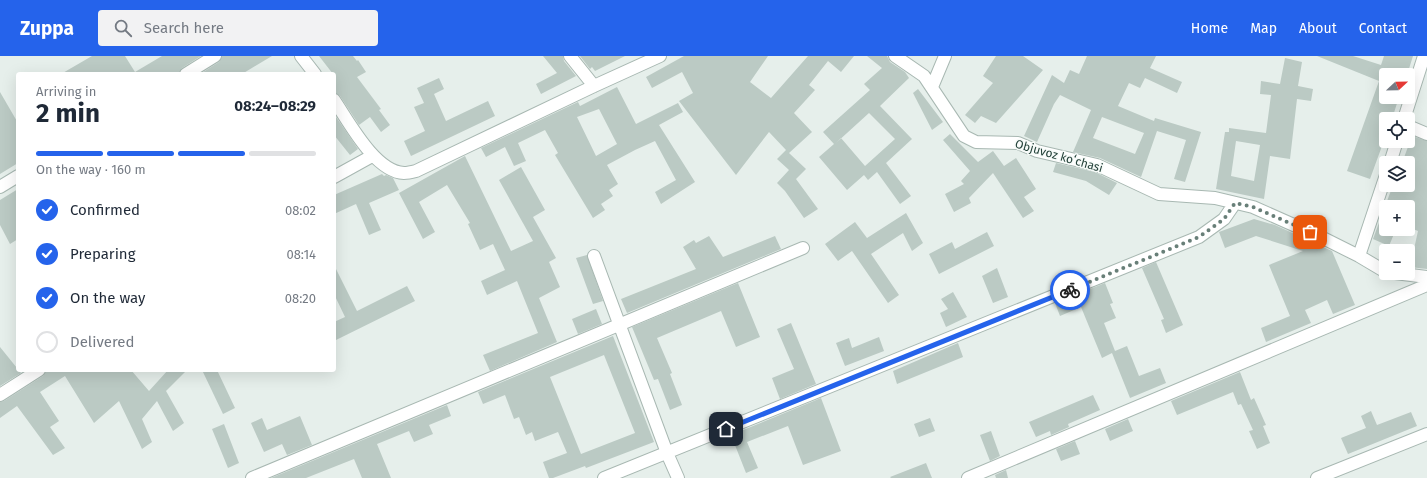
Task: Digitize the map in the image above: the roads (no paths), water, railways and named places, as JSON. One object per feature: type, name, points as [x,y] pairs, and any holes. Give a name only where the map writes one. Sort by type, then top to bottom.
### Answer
[{"type":"street","points":[[189,72],[215,56]]},
{"type":"street","points":[[301,56],[313,72]]},
{"type":"street","points":[[570,56],[594,86]]},
{"type":"street","points":[[336,103],[372,156],[392,170],[404,173],[416,171],[660,56]]},
{"type":"street","name":"Objuvoz koʻchasi","points":[[895,56],[924,76],[964,136],[976,142],[1018,143],[1037,150],[1097,165],[1159,194],[1215,198],[1253,207],[1360,256],[1379,268]]},
{"type":"street","points":[[932,87],[945,56]]},
{"type":"street","points":[[1406,112],[1424,56]]},
{"type":"street","points":[[1415,129],[1427,134]]},
{"type":"street","points":[[336,176],[372,156]]},
{"type":"street","points":[[0,187],[16,177]]},
{"type":"street","points":[[1360,256],[1381,192]]},
{"type":"street","points":[[604,478],[1199,237],[1224,219],[1235,203]]},
{"type":"street","points":[[252,478],[803,248]]},
{"type":"street","points":[[594,256],[667,453],[678,478]]},
{"type":"street","points":[[1415,276],[1427,278]]},
{"type":"street","points":[[968,478],[1427,285]]},
{"type":"street","points":[[0,395],[36,372]]},
{"type":"street","points":[[1318,478],[1427,434]]}]
